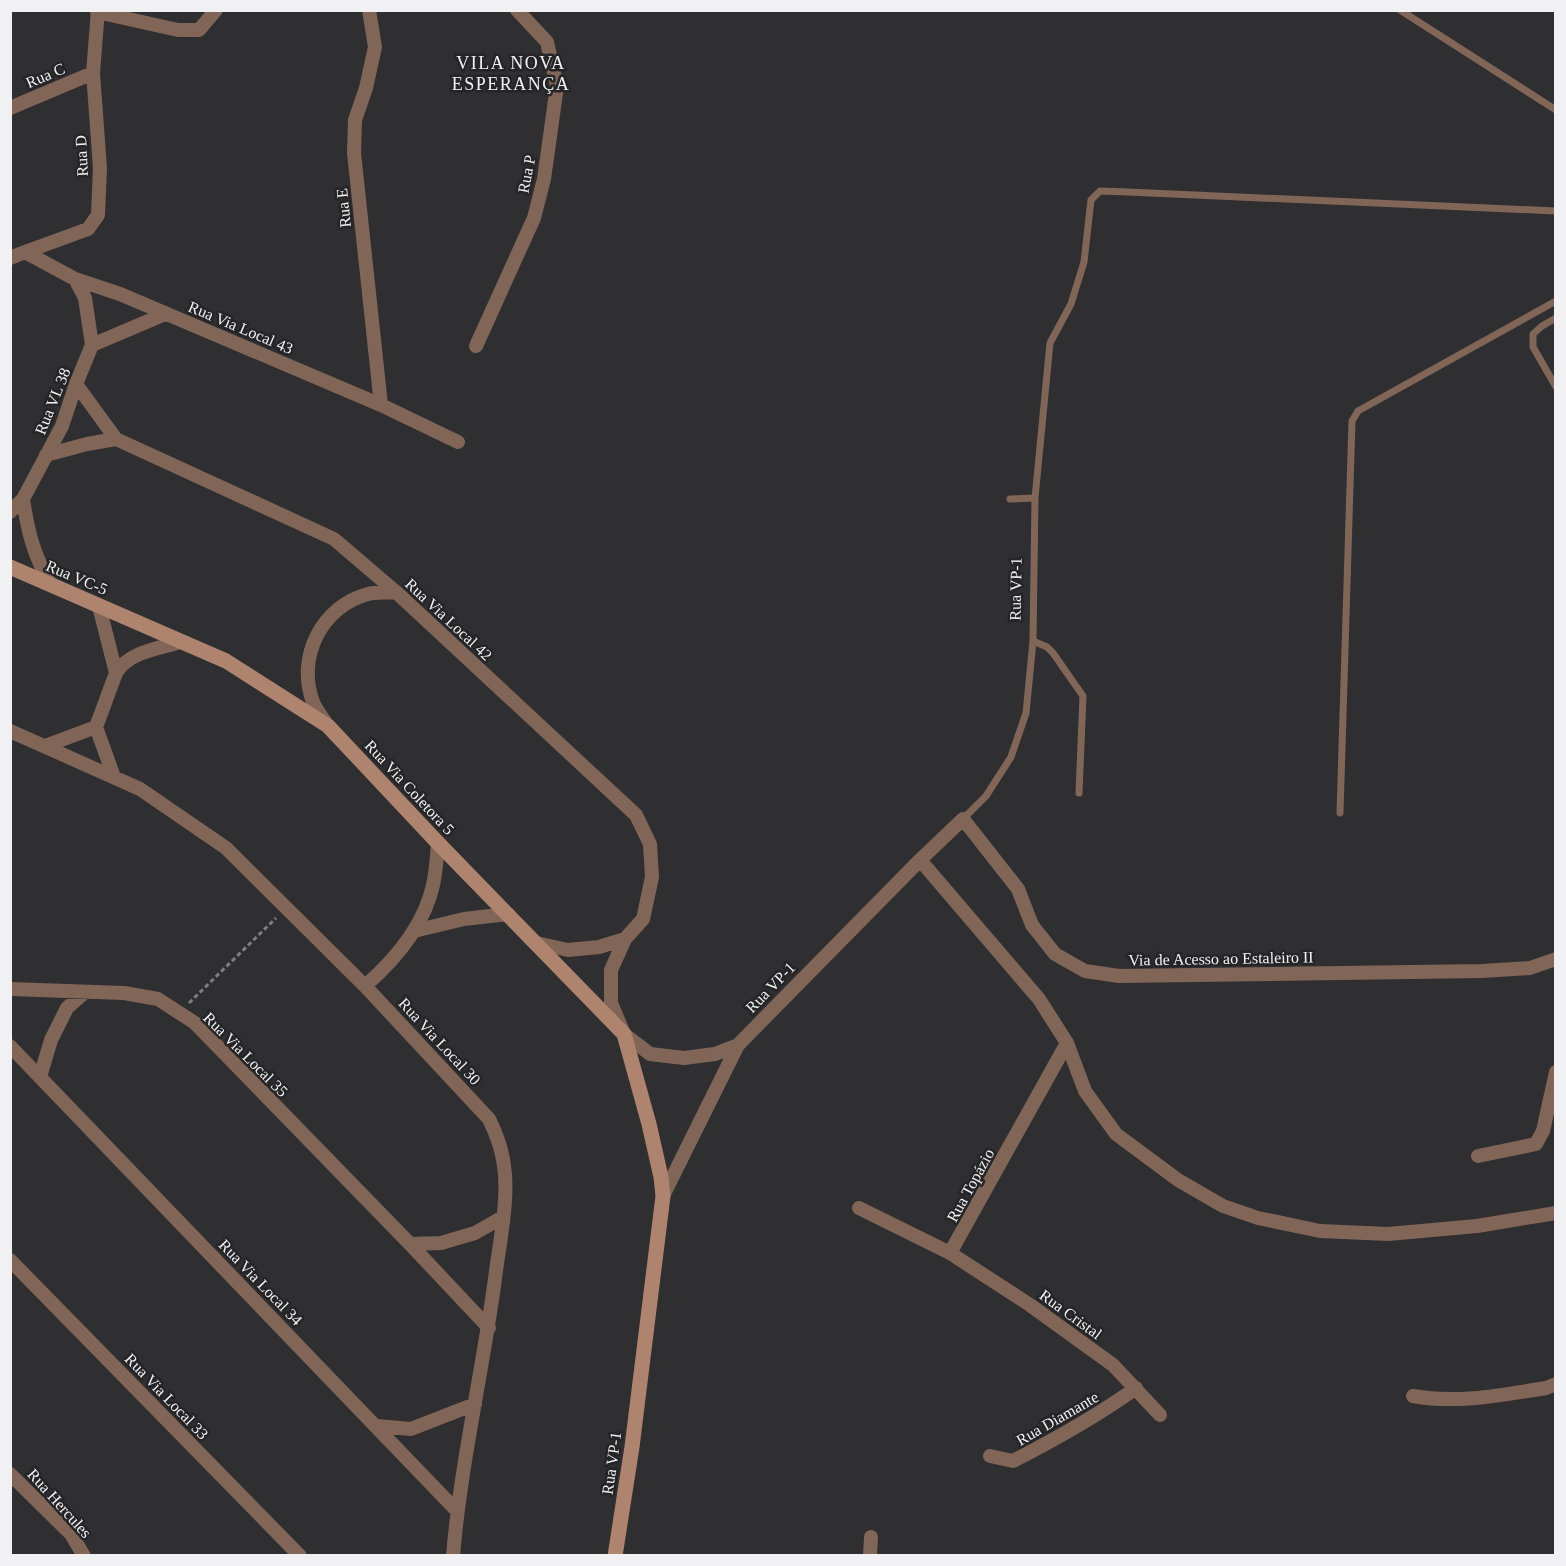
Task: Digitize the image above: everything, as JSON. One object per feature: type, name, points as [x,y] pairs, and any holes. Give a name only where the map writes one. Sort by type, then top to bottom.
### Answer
[{"type":"street","points":[[97,11],[178,30],[199,30],[216,10]]},
{"type":"street","name":"Rua E","points":[[369,10],[375,47],[366,88],[355,120],[354,153],[381,405]]},
{"type":"street","name":"Rua P","points":[[476,346],[534,218],[544,179],[557,86],[548,42],[517,10]]},
{"type":"street","name":"Rua D","points":[[25,252],[88,229],[98,215],[100,168],[93,73],[97,11]]},
{"type":"street","name":"Rua C","points":[[10,108],[93,73]]},
{"type":"street","points":[[10,258],[25,252]]},
{"type":"street","name":"Rua Via Local 43","points":[[25,252],[75,279],[120,294],[381,405],[458,442]]},
{"type":"street","points":[[75,279],[85,298],[92,345],[165,314]]},
{"type":"street","name":"Rua VL 38","points":[[10,512],[23,499],[62,426],[92,345]]},
{"type":"street","name":"Rua Via Local 42","points":[[76,384],[116,439],[334,539],[396,592],[636,815],[650,844],[652,877],[644,919],[625,939]]},
{"type":"street","points":[[46,455],[116,439]]},
{"type":"street","points":[[23,499],[29,537],[42,570],[51,585]]},
{"type":"street","name":"Rua VC-5","points":[[10,567],[130,619]]},
{"type":"street","points":[[328,726],[313,703],[307,676],[310,649],[323,624],[343,605],[368,594],[396,592]]},
{"type":"street","points":[[99,606],[116,673]]},
{"type":"street","name":"Rua Via Coletora 5","points":[[130,619],[226,662],[328,726],[624,1034],[650,1054],[684,1058],[715,1054],[738,1045]]},
{"type":"street","points":[[114,777],[96,727],[116,673],[120,666],[144,652],[181,642]]},
{"type":"street","points":[[45,746],[96,727]]},
{"type":"street","name":"Rua Via Local 30","points":[[10,731],[140,789],[226,848],[365,986],[489,1119],[499,1141],[505,1169],[503,1217],[489,1328],[457,1511],[453,1556]]},
{"type":"street","name":"Rua VP-1","points":[[615,1556],[632,1447],[663,1196],[738,1045],[963,819]]},
{"type":"street","name":"Via de Acesso ao Estaleiro II","points":[[963,819],[1018,888],[1032,925],[1055,954],[1085,971],[1119,976],[1471,971],[1530,968],[1556,959]]},
{"type":"street","points":[[365,986],[387,967],[414,931],[433,886],[438,843]]},
{"type":"street","points":[[920,860],[1039,999],[1067,1043],[1085,1091],[1116,1134],[1179,1180],[1223,1206],[1258,1218],[1320,1231],[1388,1234],[1477,1226],[1556,1213]]},
{"type":"street","points":[[414,931],[465,919],[508,914]]},
{"type":"street","points":[[536,944],[568,950],[599,947],[625,939]]},
{"type":"street","points":[[624,1034],[611,1003],[611,970],[625,939]]},
{"type":"street","name":"Rua Via Local 35","points":[[10,989],[124,993],[158,999],[195,1023],[489,1328]]},
{"type":"street","points":[[40,1077],[51,1040],[67,1008],[85,992]]},
{"type":"street","name":"Rua Via Coletora 5","points":[[624,1034],[649,1124],[663,1196]]},
{"type":"street","name":"Rua Topázio","points":[[950,1253],[1067,1043]]},
{"type":"street","name":"Rua Via Local 34","points":[[10,1046],[457,1511]]},
{"type":"street","points":[[1478,1156],[1536,1144],[1543,1131],[1556,1072]]},
{"type":"street","points":[[859,1209],[950,1253]]},
{"type":"street","points":[[410,1244],[441,1243],[475,1233],[503,1217]]},
{"type":"street","name":"Rua Cristal","points":[[950,1253],[1030,1305],[1104,1358],[1136,1388],[1160,1415]]},
{"type":"street","name":"Rua Via Local 33","points":[[10,1260],[300,1556]]},
{"type":"street","points":[[1413,1396],[1430,1400],[1464,1401],[1546,1388],[1556,1384]]},
{"type":"street","name":"Rua Diamante","points":[[990,1456],[1014,1461],[1065,1435],[1108,1409],[1136,1388]]},
{"type":"street","points":[[377,1426],[411,1429],[475,1404]]},
{"type":"street","name":"Rua Hercules","points":[[10,1474],[71,1534],[84,1556]]},
{"type":"street","points":[[870,1556],[871,1537]]},
{"type":"lane","points":[[1400,10],[1556,111]]},
{"type":"lane","name":"Rua VP-1","points":[[963,819],[986,796],[1011,757],[1026,713],[1033,641],[1035,498],[1050,343],[1071,304],[1084,262],[1091,200],[1100,191],[1556,212]]},
{"type":"lane","points":[[1340,813],[1352,421],[1358,411],[1556,301]]},
{"type":"lane","points":[[1556,318],[1533,334],[1533,347],[1556,387]]},
{"type":"lane","points":[[1010,499],[1035,498]]},
{"type":"lane","points":[[1033,641],[1047,647],[1053,653],[1083,696],[1079,793]]},
{"type":"path","points":[[179,1013],[286,908]]},
{"type":"district","name":"VILA NOVA ESPERANÇA","points":[[511,73]]}]
